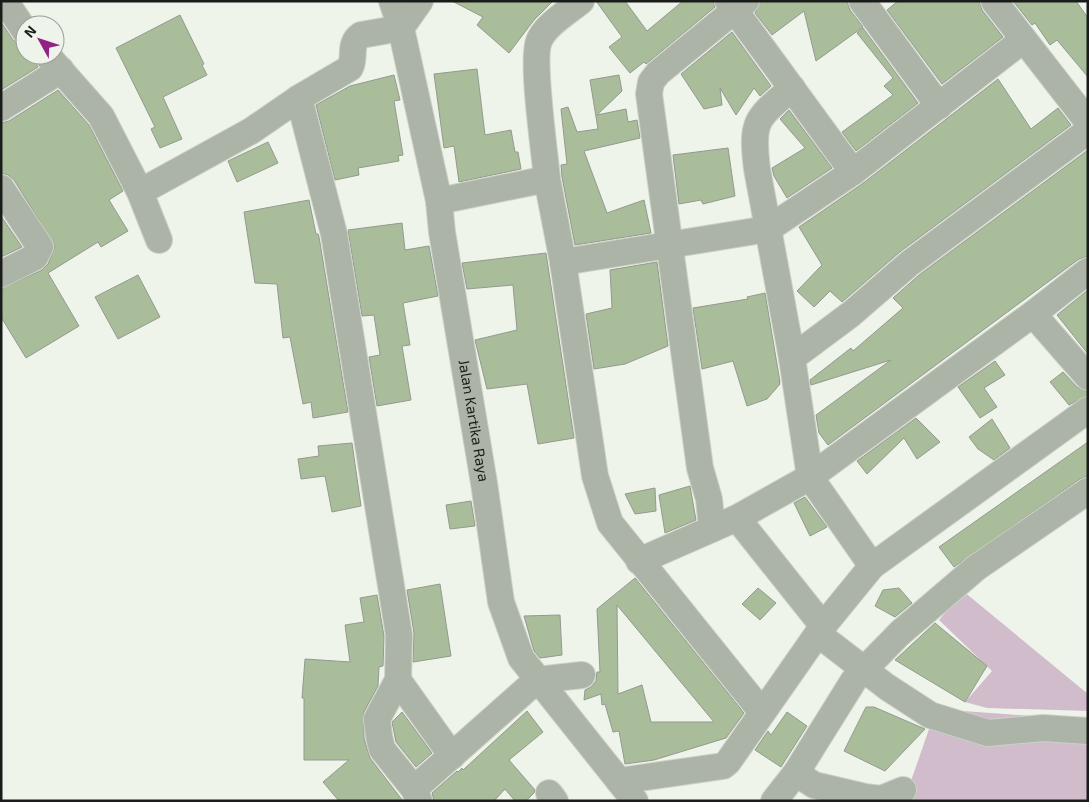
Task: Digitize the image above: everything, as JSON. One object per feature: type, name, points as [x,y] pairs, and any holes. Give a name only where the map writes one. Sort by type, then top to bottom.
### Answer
[{"type":"street","points":[[5,1],[15,16]]},
{"type":"street","name":"Jalan Kartika Raya","points":[[392,1],[401,28],[439,200],[501,602],[521,658],[635,801]]},
{"type":"street","points":[[140,192],[251,132],[299,98],[350,68],[352,64],[353,43],[356,38],[361,35],[401,28],[420,1]]},
{"type":"street","points":[[581,1],[548,28],[539,41],[537,54],[539,100],[547,179],[563,262],[594,476],[610,523],[762,712]]},
{"type":"street","points":[[862,1],[939,106]]},
{"type":"street","points":[[994,1],[1088,122]]},
{"type":"street","points":[[712,529],[710,499],[700,468],[668,246],[648,94],[651,82],[658,73],[736,4],[792,88],[853,172]]},
{"type":"street","points":[[563,262],[768,229],[853,172],[1023,40]]},
{"type":"street","points":[[1,108],[51,65]]},
{"type":"street","points":[[57,65],[102,116],[140,192],[159,240]]},
{"type":"street","points":[[792,88],[765,111],[757,122],[753,138],[757,169],[792,358],[810,477],[872,566]]},
{"type":"street","points":[[299,98],[334,234],[399,635],[398,680],[377,718],[378,736],[382,749],[416,795],[452,756],[537,680],[582,675]]},
{"type":"street","points":[[792,358],[851,314],[910,262],[1088,131]]},
{"type":"street","points":[[439,200],[547,179]]},
{"type":"street","points":[[1,188],[40,247],[35,257],[1,274]]},
{"type":"street","points":[[639,561],[737,518],[810,477],[1033,314],[1088,271]]},
{"type":"street","points":[[1033,314],[1088,377]]},
{"type":"street","points":[[619,781],[723,766],[731,758],[821,630],[872,566],[1088,410]]},
{"type":"street","points":[[874,677],[900,632],[976,568],[1088,491]]},
{"type":"street","points":[[737,518],[821,630],[874,677],[930,715],[988,733],[1043,728],[1088,731]]},
{"type":"street","points":[[774,801],[805,780],[854,680],[874,677]]},
{"type":"street","points":[[398,680],[452,756]]},
{"type":"street","points":[[805,780],[881,799],[902,790]]},
{"type":"shaded area","points":[[963,591],[1088,694],[1088,711],[987,708],[965,702],[992,671],[939,620]]},
{"type":"shaded area","points":[[936,709],[1088,720],[1088,801],[904,801]]},
{"type":"building","points":[[452,1],[553,1],[534,20],[509,53],[477,25],[483,17]]},
{"type":"building","points":[[596,1],[625,1],[647,31],[683,1],[713,1],[715,7],[646,64],[644,62],[630,73],[609,47],[622,37]]},
{"type":"building","points":[[761,1],[847,1],[850,10],[863,27],[816,61],[804,11],[772,35],[755,13]]},
{"type":"building","points":[[898,1],[979,1],[982,10],[1003,37],[942,84],[887,10]]},
{"type":"building","points":[[1013,1],[1076,1],[1088,18],[1088,77],[1057,40],[1050,45],[1035,23],[1032,25]]},
{"type":"building","points":[[180,15],[204,64],[202,65],[207,75],[163,97],[182,139],[160,148],[151,129],[155,127],[116,48]]},
{"type":"building","points":[[1,22],[15,41],[15,65],[37,65],[38,67],[1,90]]},
{"type":"building","points":[[863,28],[918,103],[856,151],[842,132],[893,95],[884,86],[893,78],[857,33]]},
{"type":"building","points":[[732,32],[771,86],[760,96],[754,88],[736,115],[720,88],[722,105],[704,109],[681,74]]},
{"type":"building","points":[[477,69],[485,135],[511,130],[515,152],[518,152],[521,169],[459,182],[454,146],[444,148],[434,74]]},
{"type":"building","points":[[394,75],[400,100],[394,101],[403,155],[398,156],[399,161],[358,168],[359,175],[335,180],[316,105],[350,86]]},
{"type":"building","points":[[619,75],[622,91],[597,115],[626,109],[628,122],[637,120],[640,138],[584,151],[607,213],[644,200],[651,233],[575,245],[562,177],[561,165],[567,164],[561,109],[568,107],[577,132],[598,129],[590,80]]},
{"type":"building","points":[[998,79],[1031,129],[1058,108],[1071,125],[901,251],[842,302],[830,291],[814,307],[797,291],[822,265],[799,227],[862,184]]},
{"type":"building","points":[[58,90],[89,125],[123,191],[109,200],[128,231],[101,247],[98,242],[48,273],[79,326],[26,358],[1,317],[1,289],[42,270],[48,264],[55,246],[14,180],[8,175],[1,173],[1,123],[9,121]]},
{"type":"building","points":[[789,110],[832,168],[787,198],[774,176],[772,168],[805,148],[780,119]]},
{"type":"building","points":[[268,142],[278,163],[237,182],[228,161]]},
{"type":"building","points":[[728,148],[735,196],[703,204],[701,200],[679,204],[673,155]]},
{"type":"building","points":[[1088,150],[1088,256],[1079,259],[828,445],[819,433],[816,415],[891,360],[811,385],[810,380],[851,348],[853,351],[903,308],[893,298],[919,275]]},
{"type":"building","points":[[309,200],[316,234],[319,237],[348,412],[313,418],[311,402],[303,404],[290,337],[283,338],[277,284],[255,283],[244,212]]},
{"type":"building","points":[[1,216],[22,247],[1,257]]},
{"type":"building","points":[[402,223],[405,250],[429,246],[438,296],[403,303],[410,345],[402,346],[411,400],[377,406],[369,357],[380,355],[374,315],[362,316],[348,230]]},
{"type":"building","points":[[546,253],[574,438],[538,444],[527,384],[487,389],[475,340],[517,330],[513,285],[467,289],[462,263]]},
{"type":"building","points":[[657,262],[668,346],[625,364],[594,369],[586,314],[612,308],[610,270]]},
{"type":"building","points":[[138,275],[160,317],[118,339],[95,297]]},
{"type":"building","points":[[1088,290],[1088,354],[1057,315]]},
{"type":"building","points":[[765,293],[780,384],[767,399],[747,406],[733,361],[702,369],[693,308],[748,299],[747,297]]},
{"type":"building","points":[[995,361],[1005,375],[984,388],[997,407],[980,418],[958,387]]},
{"type":"building","points":[[1063,372],[1077,387],[1088,392],[1088,395],[1069,405],[1050,382]]},
{"type":"building","points":[[916,418],[940,442],[917,459],[904,438],[867,474],[857,461]]},
{"type":"building","points":[[992,419],[1010,448],[994,460],[978,449],[969,437]]},
{"type":"building","points":[[1088,442],[1088,476],[1080,479],[954,567],[939,547]]},
{"type":"building","points":[[352,443],[361,506],[332,512],[325,476],[301,479],[298,459],[319,456],[318,446]]},
{"type":"building","points":[[690,486],[696,520],[665,533],[659,495]]},
{"type":"building","points":[[655,488],[656,511],[635,514],[625,494]]},
{"type":"building","points":[[805,497],[827,527],[810,536],[794,503]]},
{"type":"building","points":[[471,501],[475,526],[450,529],[446,505]]},
{"type":"building","points":[[635,578],[744,713],[726,738],[654,760],[625,764],[619,731],[613,732],[605,704],[602,705],[601,694],[584,700],[585,690],[596,681],[597,672],[600,672],[597,609]],"holes":[[[617,605],[714,722],[651,722],[642,685],[618,694]]]},
{"type":"building","points":[[440,584],[451,656],[413,662],[414,633],[407,590]]},
{"type":"building","points":[[758,588],[776,603],[760,620],[742,604]]},
{"type":"building","points":[[899,588],[912,603],[895,617],[875,606],[883,590]]},
{"type":"building","points":[[377,595],[384,636],[383,666],[379,667],[378,686],[364,712],[364,738],[370,758],[403,801],[339,801],[323,782],[349,760],[304,760],[304,698],[302,698],[305,659],[350,662],[345,625],[364,622],[360,598]]},
{"type":"building","points":[[560,615],[562,655],[540,658],[534,651],[524,616]]},
{"type":"building","points":[[935,623],[987,666],[965,702],[895,660]]},
{"type":"building","points":[[866,707],[874,707],[925,729],[885,771],[844,751]]},
{"type":"building","points":[[527,711],[543,732],[509,760],[535,790],[526,801],[515,801],[505,789],[494,801],[434,801],[432,793],[457,771],[462,768],[463,770]]},
{"type":"building","points":[[402,712],[432,753],[416,767],[396,742],[392,722]]},
{"type":"building","points":[[787,712],[807,726],[781,767],[755,750],[768,731],[771,735]]}]
